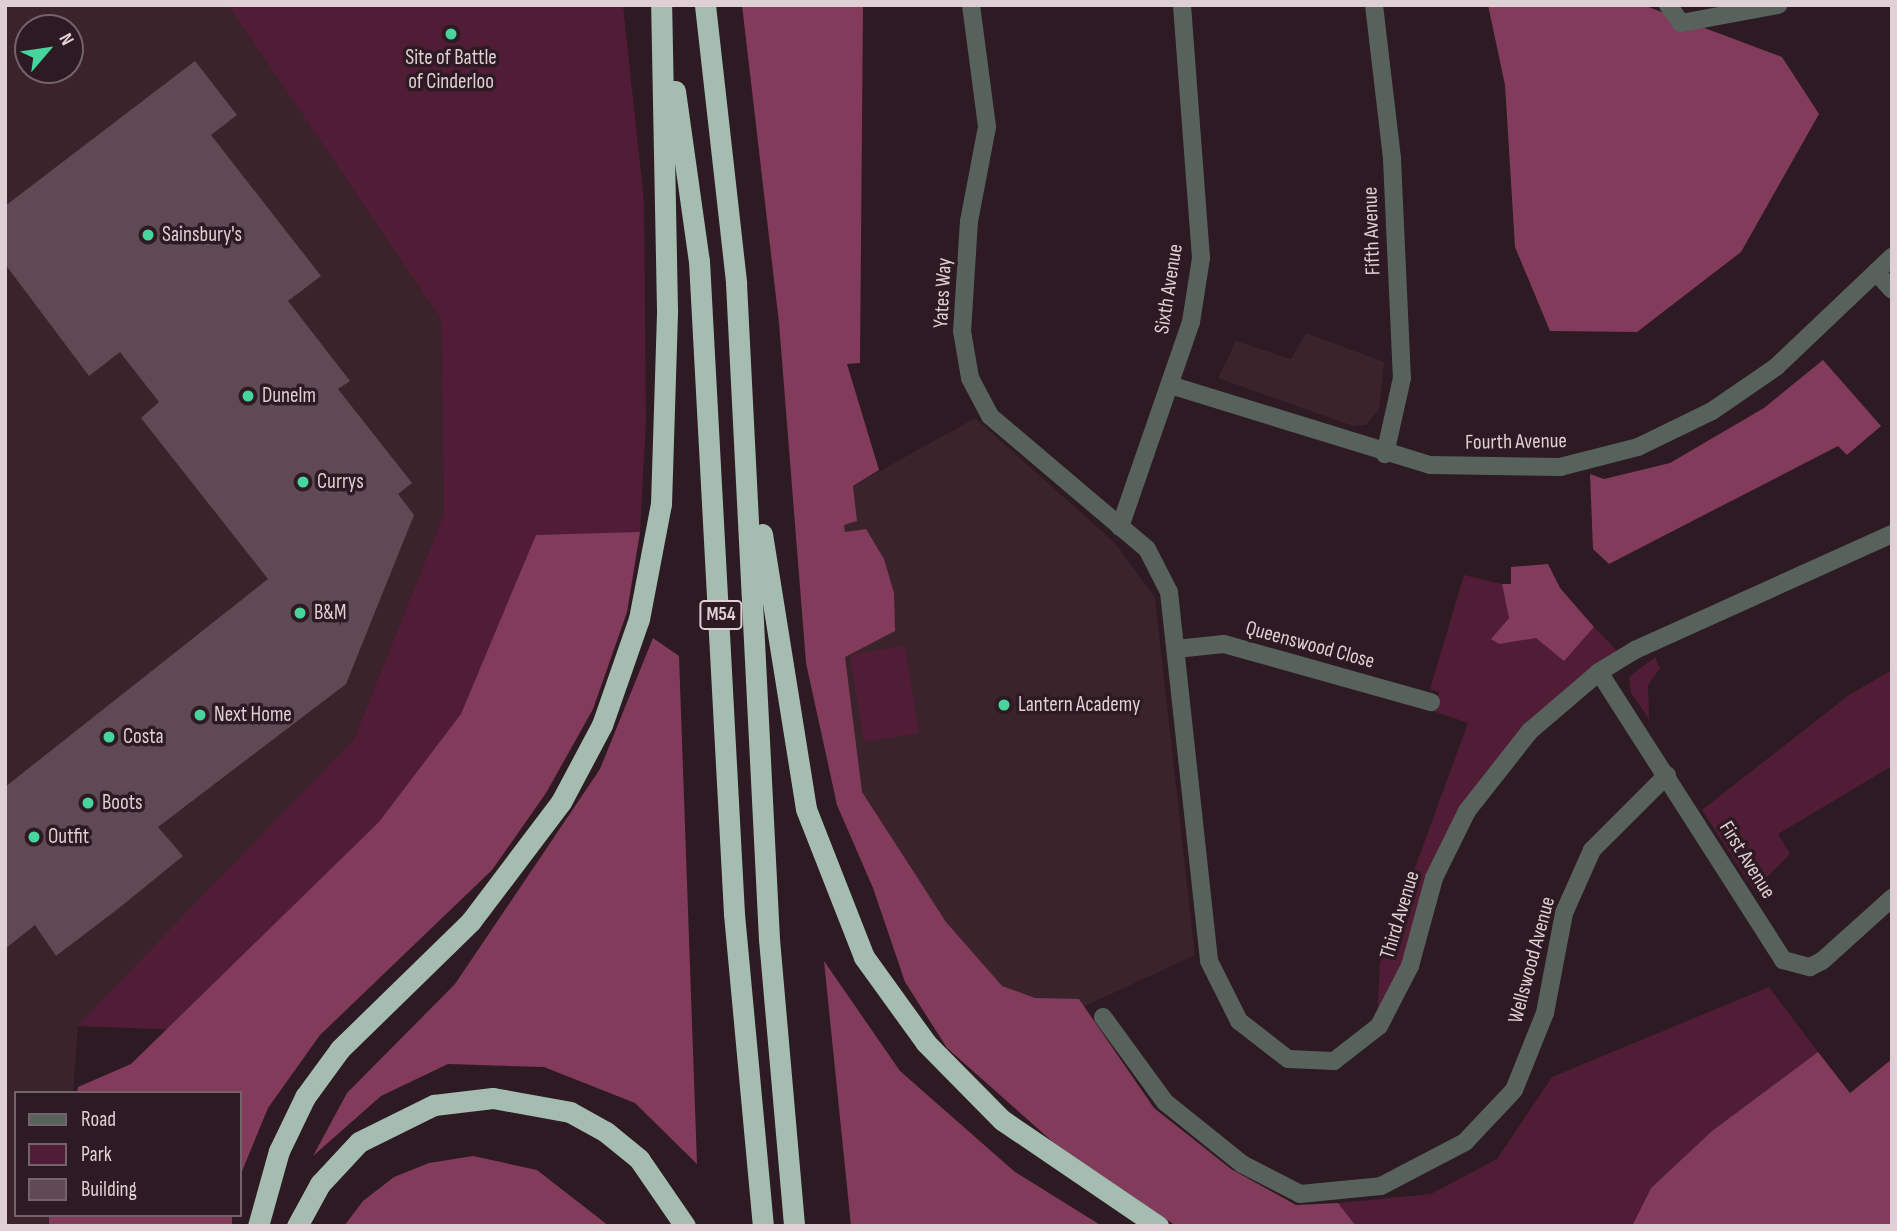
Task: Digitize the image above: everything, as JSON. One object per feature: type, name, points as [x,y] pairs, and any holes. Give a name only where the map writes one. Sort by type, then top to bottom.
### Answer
[{"type":"highway","name":"M54","points":[[258,1226],[279,1151],[305,1097],[340,1049],[471,921],[561,802],[602,725],[639,619],[661,504],[667,310],[662,5]]},
{"type":"highway","name":"M54","points":[[662,5],[699,261],[734,914],[763,1226]]},
{"type":"highway","name":"M54","points":[[705,5],[726,178],[749,477],[769,939],[794,1226]]},
{"type":"highway","name":"M54","points":[[749,477],[806,809],[864,957],[926,1043],[1002,1120],[1158,1226]]},
{"type":"highway","points":[[296,1226],[320,1184],[359,1142],[434,1105],[493,1098],[570,1112],[606,1132],[639,1159],[685,1226]]},
{"type":"street","name":"Yates Way","points":[[971,5],[987,127],[970,221],[962,331],[970,378],[990,416],[1147,549]]},
{"type":"street","name":"Sixth Avenue","points":[[1120,527],[1191,322],[1201,258],[1182,5]]},
{"type":"street","name":"Fifth Avenue","points":[[1374,5],[1392,159],[1402,378],[1385,454]]},
{"type":"street","points":[[1668,5],[1681,23],[1778,5]]},
{"type":"street","name":"Fourth Avenue","points":[[1170,386],[1385,454],[1430,465],[1560,467],[1638,447],[1712,411],[1776,366],[1892,257]]},
{"type":"street","points":[[1876,272],[1892,290]]},
{"type":"street","name":"Third Avenue","points":[[1147,549],[1169,592],[1209,961],[1239,1021],[1288,1059],[1334,1061],[1379,1026],[1410,966],[1434,878],[1467,811],[1530,731],[1599,672],[1635,650],[1892,534]]},
{"type":"street","name":"Queenswood Close","points":[[1176,649],[1224,644],[1431,702]]},
{"type":"street","name":"First Avenue","points":[[1599,672],[1783,960],[1810,967],[1822,961],[1892,898]]},
{"type":"street","name":"Wellswood Avenue","points":[[1103,1017],[1165,1102],[1242,1164],[1300,1194],[1381,1186],[1465,1142],[1514,1090],[1545,1013],[1564,913],[1592,850],[1667,775]]},
{"type":"shaded area","points":[[5,5],[228,5],[441,319],[444,514],[354,739],[78,1026],[73,1091],[14,1091],[14,1217],[66,1217],[65,1226],[5,1226]]},
{"type":"shaded area","points":[[742,5],[863,5],[860,363],[847,364],[879,470],[853,486],[857,521],[844,525],[845,532],[866,529],[884,559],[894,593],[895,631],[845,657],[862,792],[946,922],[1002,986],[1035,998],[1079,999],[1154,1108],[1231,1169],[1296,1205],[1338,1203],[1356,1226],[1176,1226],[1054,1143],[947,1048],[905,982],[873,888],[837,805],[806,663],[779,323]]},
{"type":"shaded area","points":[[1488,5],[1643,5],[1782,57],[1819,114],[1741,252],[1637,332],[1550,331],[1515,247],[1505,85]]},
{"type":"shaded area","points":[[1306,333],[1384,362],[1379,409],[1366,425],[1353,426],[1218,378],[1236,341],[1291,359]]},
{"type":"shaded area","points":[[1823,360],[1881,426],[1847,455],[1838,446],[1609,564],[1593,549],[1590,474],[1604,479],[1670,463],[1764,408]]},
{"type":"shaded area","name":"Lantern Academy","points":[[975,418],[1114,542],[1155,598],[1195,955],[1025,1034],[847,803],[836,617],[848,560],[844,525],[856,521],[853,486]]},
{"type":"shaded area","points":[[640,532],[627,612],[593,709],[546,793],[492,870],[320,1035],[268,1108],[242,1171],[242,1091],[77,1091],[78,1087],[131,1064],[379,822],[461,714],[536,535]]},
{"type":"shaded area","points":[[1548,564],[1560,588],[1594,627],[1564,661],[1536,638],[1499,644],[1491,639],[1509,618],[1502,584],[1511,584],[1511,567]]},
{"type":"shaded area","points":[[653,638],[679,656],[697,1164],[635,1103],[544,1067],[448,1064],[381,1096],[313,1156],[347,1093],[455,984],[600,769]]},
{"type":"shaded area","points":[[824,961],[900,1071],[1015,1172],[1102,1226],[851,1226]]},
{"type":"shaded area","points":[[1818,1052],[1850,1093],[1892,1059],[1892,1226],[1632,1226],[1651,1188],[1712,1131]]},
{"type":"shaded area","points":[[473,1156],[537,1170],[609,1226],[344,1226],[363,1201],[394,1177],[429,1163]]},
{"type":"shaded area","points":[[49,1217],[232,1217],[232,1226],[49,1226]]},
{"type":"green space","points":[[228,5],[623,5],[644,202],[646,420],[640,532],[627,612],[593,709],[546,793],[492,870],[320,1035],[77,1026],[354,739],[444,514],[441,319]]},
{"type":"green space","points":[[1464,575],[1502,584],[1509,618],[1491,639],[1536,638],[1564,660],[1594,627],[1618,652],[1564,690],[1470,793],[1403,968],[1377,1017],[1380,963],[1468,723],[1433,711],[1439,692],[1430,689]]},
{"type":"green space","points":[[905,646],[919,733],[863,742],[850,655]]},
{"type":"green space","points":[[1655,657],[1660,668],[1648,685],[1649,719],[1631,693],[1629,677]]},
{"type":"green space","points":[[1892,670],[1892,766],[1778,834],[1790,854],[1754,890],[1702,810],[1849,695]]},
{"type":"green space","points":[[1769,987],[1818,1052],[1712,1131],[1651,1188],[1632,1226],[1356,1226],[1338,1203],[1431,1194],[1497,1159],[1552,1077]]},
{"type":"building","points":[[195,61],[237,115],[211,135],[321,276],[288,301],[350,381],[338,389],[412,483],[398,494],[414,515],[346,684],[158,827],[183,856],[119,908],[56,956],[35,925],[5,949],[5,787],[268,579],[141,418],[159,402],[120,352],[89,376],[5,264],[5,206]]},
{"type":"place","name":"Site of Battle of Cinderloo","points":[[451,34]]},
{"type":"place","name":"Sainsbury's","points":[[148,235]]},
{"type":"place","name":"Dunelm","points":[[248,396]]},
{"type":"place","name":"Currys","points":[[303,482]]},
{"type":"place","name":"B&M","points":[[300,613]]},
{"type":"place","name":"Lantern Academy","points":[[1004,705]]},
{"type":"place","name":"Next Home","points":[[200,715]]},
{"type":"place","name":"Costa","points":[[109,737]]},
{"type":"place","name":"Boots","points":[[88,803]]},
{"type":"place","name":"Outfit","points":[[34,837]]}]
